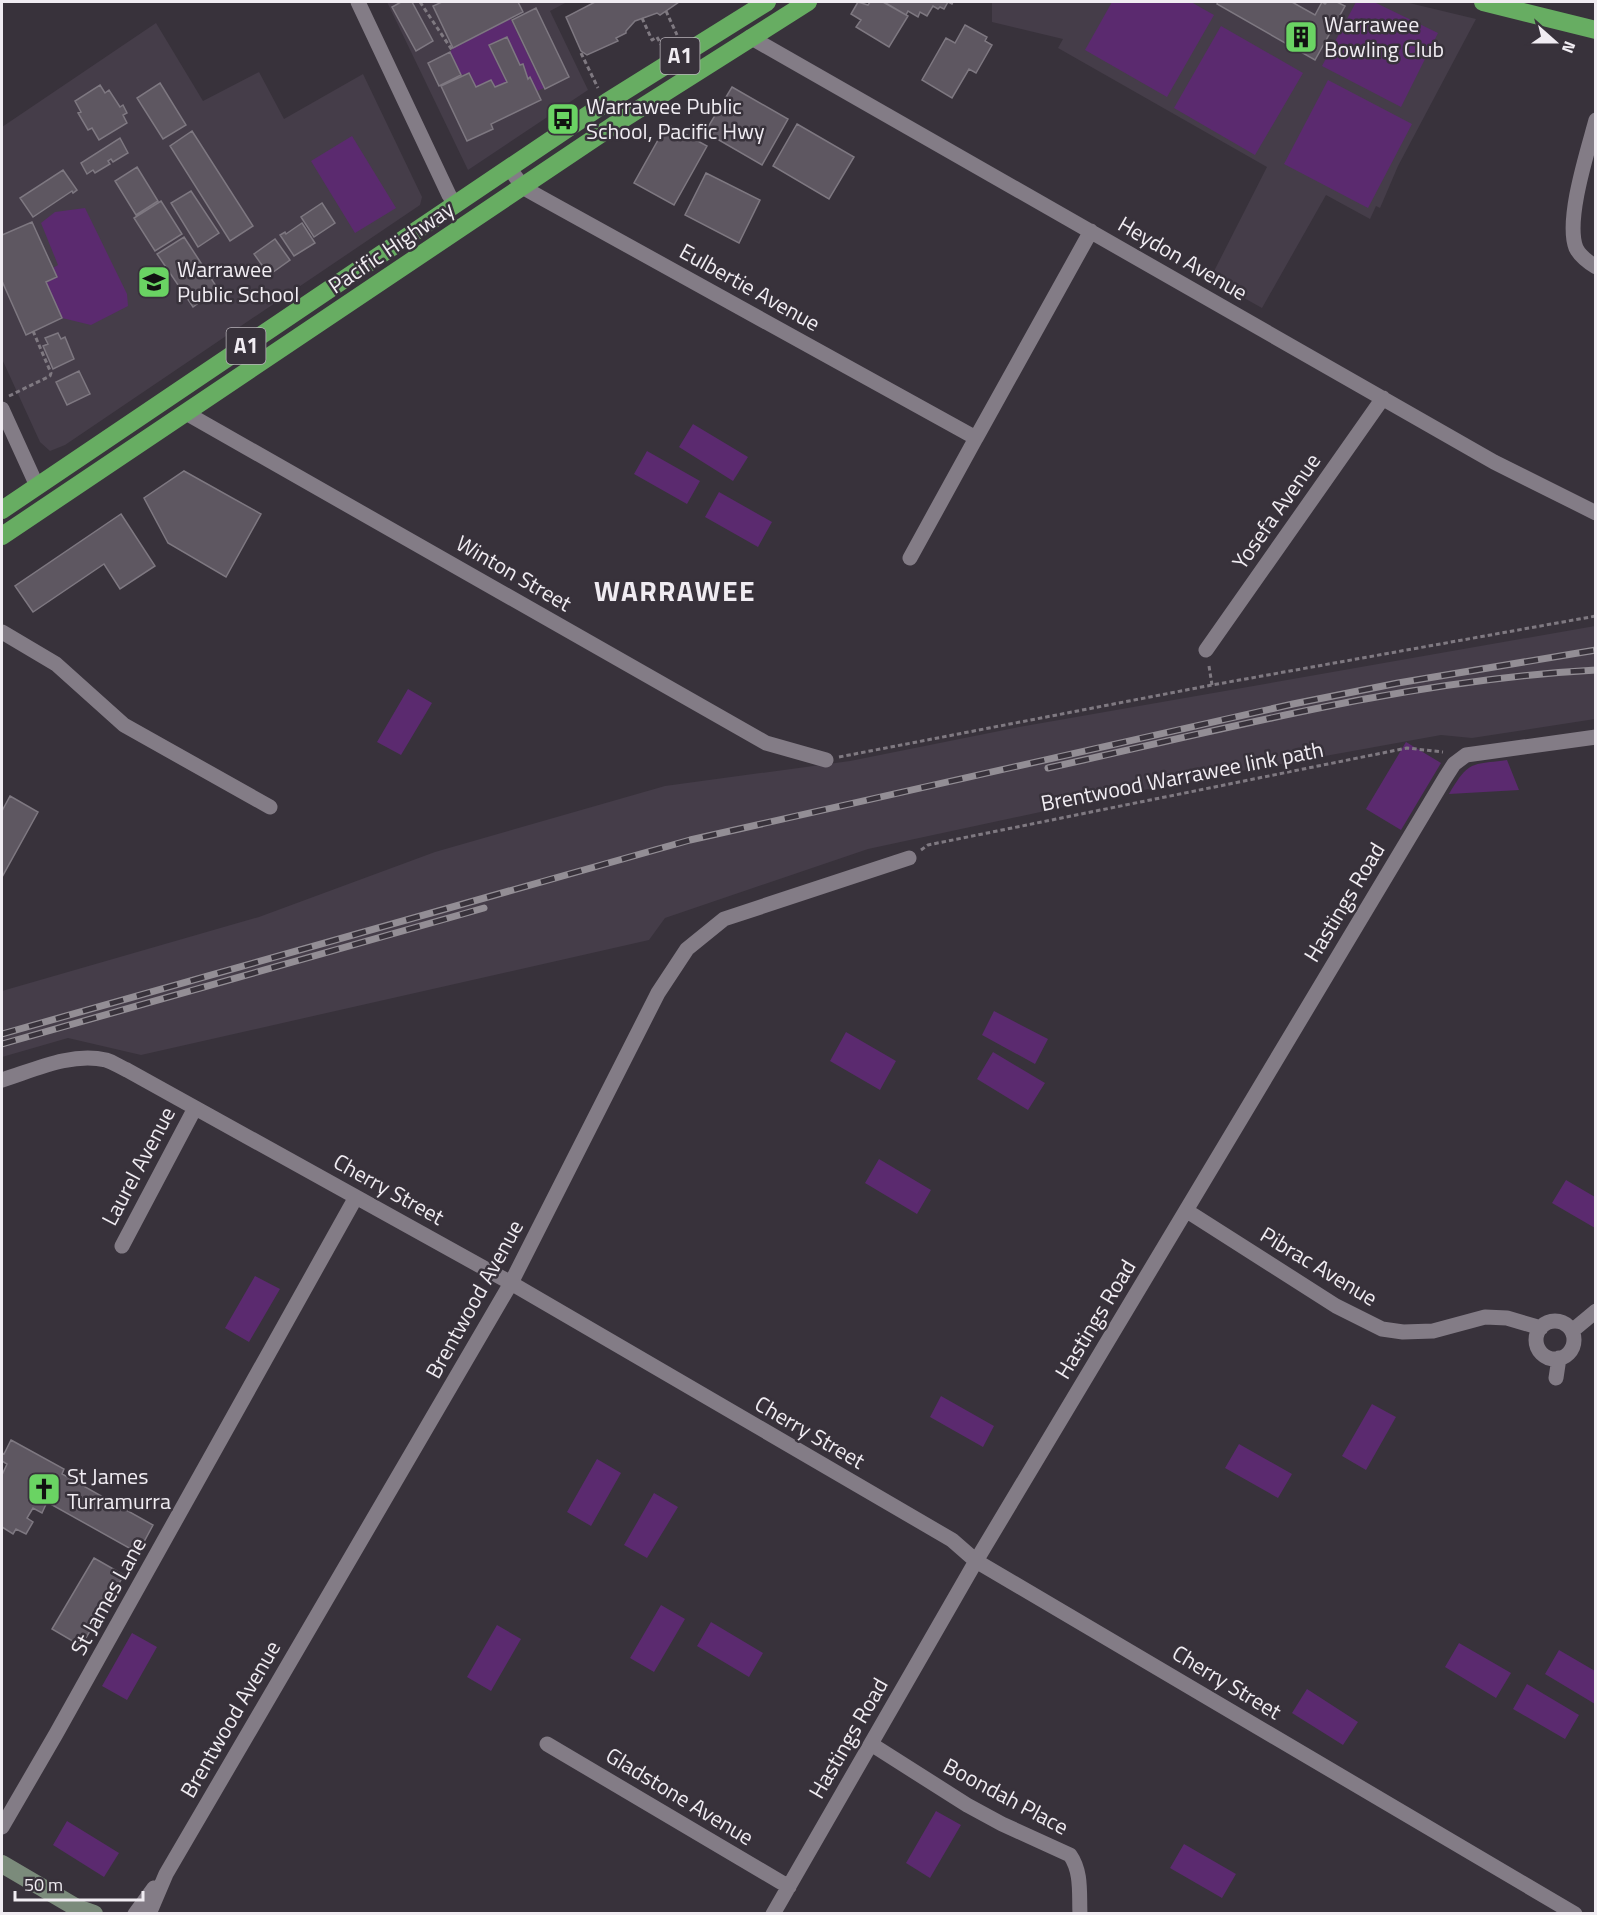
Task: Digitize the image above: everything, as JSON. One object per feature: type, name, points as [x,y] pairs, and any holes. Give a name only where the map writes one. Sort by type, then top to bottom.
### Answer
[{"type":"highway","name":"Pacific Highway","points":[[2,510],[607,102],[767,2]]},
{"type":"highway","name":"Pacific Highway","points":[[2,536],[58,496],[524,188],[620,121],[750,36],[808,2]]},
{"type":"highway","points":[[1483,2],[1596,30]]},
{"type":"main road","points":[[2,1864],[84,1912]]},
{"type":"street","points":[[358,2],[449,195],[456,205]]},
{"type":"street","name":"Heydon Avenue","points":[[750,36],[1494,462],[1596,513]]},
{"type":"street","points":[[1596,120],[1576,205],[1574,228],[1577,249],[1586,261],[1596,267]]},
{"type":"street","name":"Eulbertie Avenue","points":[[509,168],[524,188],[976,438]]},
{"type":"street","points":[[910,558],[1091,231]]},
{"type":"street","name":"Yosefa Avenue","points":[[1206,650],[1383,398]]},
{"type":"street","points":[[5,403],[37,486]]},
{"type":"street","name":"Winton Street","points":[[186,413],[766,743],[826,760]]},
{"type":"street","points":[[2,632],[56,664],[124,724],[270,807]]},
{"type":"street","points":[[1466,755],[1596,736]]},
{"type":"street","name":"Hastings Road","points":[[773,1914],[976,1561],[1445,778],[1454,764],[1466,755]]},
{"type":"street","name":"Brentwood Avenue","points":[[149,1914],[166,1874],[511,1283],[658,993],[687,949],[724,920],[909,858]]},
{"type":"street","name":"Cherry Street","points":[[2,1080],[73,1059],[93,1058],[108,1061],[511,1283],[952,1540],[976,1561],[1575,1914]]},
{"type":"street","name":"Laurel Avenue","points":[[122,1246],[195,1108]]},
{"type":"street","name":"St James Lane","points":[[2,1827],[357,1197]]},
{"type":"street","name":"Pibrac Avenue","points":[[1187,1211],[1336,1306],[1382,1329],[1402,1332],[1433,1331],[1485,1317],[1508,1318],[1541,1328]]},
{"type":"street","points":[[1572,1330],[1596,1311]]},
{"type":"street","points":[[1551,1321],[1557,1321],[1563,1322],[1572,1330],[1573,1345],[1568,1353],[1559,1358],[1549,1357],[1541,1351],[1537,1342],[1541,1328],[1551,1321]]},
{"type":"street","points":[[1556,1378],[1559,1358]]},
{"type":"street","name":"Gladstone Avenue","points":[[548,1744],[789,1887]]},
{"type":"street","name":"Boondah Place","points":[[871,1744],[968,1805],[1070,1856],[1076,1863],[1078,1873],[1080,1914]]},
{"type":"street","name":"Brentwood Avenue","points":[[135,1914],[166,1874]]},
{"type":"path","points":[[420,2],[452,50]]},
{"type":"path","points":[[666,11],[677,35]]},
{"type":"path","points":[[642,18],[652,40],[657,37],[662,46]]},
{"type":"path","points":[[581,53],[599,89]]},
{"type":"path","points":[[5,403],[50,376],[49,368],[33,331]]},
{"type":"path","points":[[826,760],[1212,685],[1596,616]]},
{"type":"path","points":[[1206,650],[1212,685]]},
{"type":"path","name":"Brentwood Warrawee link path","points":[[909,858],[928,845],[1407,747],[1466,755]]},
{"type":"shaded area","points":[[387,2],[567,2],[550,11],[588,90],[468,170]]},
{"type":"shaded area","points":[[992,2],[1405,2],[1476,19],[1398,166],[1380,208],[1376,206],[1370,219],[1326,195],[1262,308],[1210,279],[1267,167],[1058,48],[1063,39],[992,22]]},
{"type":"shaded area","points":[[1112,2],[1191,2],[1214,15],[1167,97],[1085,50]]},
{"type":"shaded area","points":[[1356,2],[1374,2],[1438,33],[1401,107],[1322,66]]},
{"type":"shaded area","points":[[510,18],[544,88],[537,91],[530,78],[528,79],[523,64],[520,65],[507,37],[489,45],[507,82],[495,87],[491,80],[476,87],[469,73],[461,75],[450,52],[453,48]]},
{"type":"shaded area","name":"Warrawee Public School","points":[[156,23],[203,101],[259,72],[284,119],[363,74],[422,197],[420,205],[65,445],[50,451],[40,442],[2,359],[2,127]]},
{"type":"shaded area","points":[[1221,26],[1303,73],[1255,155],[1174,108]]},
{"type":"shaded area","points":[[1328,80],[1412,124],[1368,208],[1284,164]]},
{"type":"shaded area","points":[[352,136],[396,208],[355,233],[311,161]]},
{"type":"shaded area","points":[[85,208],[127,294],[128,306],[91,325],[62,318],[46,282],[57,277],[53,268],[58,265],[41,223],[55,212]]},
{"type":"shaded area","points":[[693,424],[748,457],[733,481],[679,447]]},
{"type":"shaded area","points":[[647,451],[700,481],[687,504],[634,474]]},
{"type":"shaded area","points":[[719,492],[772,522],[758,547],[705,517]]},
{"type":"shaded area","points":[[1595,626],[1595,719],[1472,738],[1441,735],[1176,783],[868,849],[665,918],[649,940],[141,1055],[68,1038],[2,1057],[2,991],[259,917],[435,852],[665,786],[850,761],[1019,727]]},
{"type":"shaded area","points":[[408,689],[432,703],[401,755],[377,742]]},
{"type":"shaded area","points":[[1406,742],[1441,763],[1401,830],[1366,809]]},
{"type":"shaded area","points":[[1507,760],[1519,790],[1449,794],[1461,775],[1472,766]]},
{"type":"shaded area","points":[[994,1011],[1048,1039],[1035,1064],[982,1035]]},
{"type":"shaded area","points":[[846,1032],[896,1061],[880,1090],[830,1061]]},
{"type":"shaded area","points":[[993,1052],[1045,1083],[1028,1110],[977,1079]]},
{"type":"shaded area","points":[[879,1159],[931,1190],[917,1214],[865,1183]]},
{"type":"shaded area","points":[[1566,1180],[1595,1197],[1595,1228],[1552,1203]]},
{"type":"shaded area","points":[[255,1276],[280,1289],[249,1342],[225,1328]]},
{"type":"shaded area","points":[[941,1396],[994,1426],[983,1447],[930,1417]]},
{"type":"shaded area","points":[[1372,1404],[1396,1417],[1366,1470],[1342,1456]]},
{"type":"shaded area","points":[[1239,1444],[1292,1474],[1278,1498],[1225,1468]]},
{"type":"shaded area","points":[[597,1459],[621,1473],[591,1526],[567,1512]]},
{"type":"shaded area","points":[[654,1493],[678,1507],[647,1558],[624,1545]]},
{"type":"shaded area","points":[[661,1605],[685,1619],[654,1672],[630,1658]]},
{"type":"shaded area","points":[[711,1622],[763,1653],[749,1677],[697,1646]]},
{"type":"shaded area","points":[[497,1625],[521,1639],[491,1691],[467,1677]]},
{"type":"shaded area","points":[[132,1633],[157,1647],[127,1700],[102,1686]]},
{"type":"shaded area","points":[[1459,1643],[1511,1673],[1496,1698],[1445,1667]]},
{"type":"shaded area","points":[[1559,1650],[1595,1671],[1595,1704],[1545,1674]]},
{"type":"shaded area","points":[[1527,1684],[1579,1715],[1565,1739],[1513,1709]]},
{"type":"shaded area","points":[[1307,1689],[1358,1722],[1343,1745],[1292,1713]]},
{"type":"shaded area","points":[[936,1811],[961,1825],[930,1878],[906,1863]]},
{"type":"shaded area","points":[[67,1821],[119,1853],[104,1877],[53,1845]]},
{"type":"shaded area","points":[[1184,1844],[1236,1874],[1222,1898],[1170,1868]]},
{"type":"building","points":[[401,2],[412,2],[433,41],[416,51],[392,7]]},
{"type":"building","points":[[442,2],[518,2],[523,12],[453,48],[433,6]]},
{"type":"building","points":[[595,2],[679,2],[660,15],[657,13],[635,21],[626,33],[616,38],[618,41],[587,55],[581,51],[566,17]]},
{"type":"building","points":[[858,2],[868,5],[870,2],[883,2],[908,16],[889,47],[856,27],[861,20],[851,14]]},
{"type":"building","points":[[884,2],[948,2],[944,9],[933,6],[927,16],[920,12],[918,17],[908,11],[906,15]]},
{"type":"building","name":"Warrawee Bowling Club","points":[[1218,2],[1292,2],[1315,15],[1322,2],[1325,4],[1337,2],[1345,6],[1315,60],[1217,4]]},
{"type":"building","points":[[536,8],[569,77],[545,89],[512,20]]},
{"type":"building","points":[[965,25],[987,37],[985,41],[992,45],[976,73],[969,69],[952,98],[922,80],[946,38],[955,43]]},
{"type":"building","points":[[507,37],[520,65],[523,64],[528,79],[530,77],[541,100],[491,124],[493,129],[467,141],[441,86],[469,73],[476,87],[491,80],[495,87],[507,82],[489,45]]},
{"type":"building","points":[[450,52],[461,75],[439,86],[428,63]]},
{"type":"building","points":[[160,83],[186,125],[163,139],[137,98]]},
{"type":"building","points":[[100,85],[105,93],[109,90],[120,107],[123,105],[127,113],[123,115],[127,123],[99,140],[92,128],[88,130],[78,113],[81,112],[75,101]]},
{"type":"building","points":[[732,87],[788,119],[762,165],[705,132]]},
{"type":"building","points":[[667,124],[707,146],[674,205],[634,183]]},
{"type":"building","points":[[797,124],[854,157],[829,199],[773,166]]},
{"type":"building","points":[[192,131],[253,226],[230,241],[170,146]]},
{"type":"building","points":[[120,138],[128,153],[113,162],[111,159],[108,161],[110,164],[95,173],[93,170],[87,174],[81,163]]},
{"type":"building","points":[[137,167],[158,201],[136,215],[115,181]]},
{"type":"building","points":[[63,170],[77,190],[33,217],[20,198]]},
{"type":"building","points":[[706,173],[760,200],[739,243],[685,215]]},
{"type":"building","points":[[191,191],[219,233],[198,247],[171,203]]},
{"type":"building","points":[[161,201],[182,234],[155,251],[134,218]]},
{"type":"building","points":[[322,203],[335,223],[314,237],[301,217]]},
{"type":"building","points":[[32,222],[57,277],[46,282],[62,318],[26,335],[2,281],[2,235]]},
{"type":"building","points":[[302,223],[315,243],[294,256],[280,235],[285,232],[286,234]]},
{"type":"building","points":[[184,237],[218,289],[193,307],[157,254]]},
{"type":"building","points":[[275,239],[290,260],[269,275],[254,254]]},
{"type":"building","points":[[58,333],[61,339],[65,337],[74,359],[53,369],[43,346],[48,344],[45,338]]},
{"type":"building","points":[[79,371],[90,394],[67,405],[56,382]]},
{"type":"building","points":[[184,471],[261,514],[226,577],[168,543],[144,498]]},
{"type":"building","points":[[121,514],[155,566],[120,589],[104,564],[33,612],[15,586]]},
{"type":"building","points":[[10,796],[38,812],[2,877],[2,811]]},
{"type":"building","name":"St James Turramurra","points":[[11,1440],[64,1469],[62,1474],[153,1525],[138,1553],[47,1502],[42,1513],[33,1508],[27,1518],[33,1522],[26,1534],[16,1529],[13,1534],[2,1527],[2,1475],[7,1464],[2,1461],[2,1453],[4,1454]]},
{"type":"building","points":[[94,1558],[124,1575],[81,1646],[52,1629]]},
{"type":"railway","points":[[2,1034],[690,840],[1293,704],[1398,683],[1596,650]]},
{"type":"railway","points":[[1048,768],[1252,722],[1389,695],[1526,675],[1596,670]]},
{"type":"railway","points":[[2,1044],[484,908]]},
{"type":"place","name":"Warrawee Bowling Club","points":[[1301,37]]},
{"type":"place","name":"Warrawee Public School, Pacific Hwy","points":[[563,119]]},
{"type":"place","name":"Warrawee Public School","points":[[154,282]]},
{"type":"place","name":"St James Turramurra","points":[[44,1489]]},
{"type":"district","name":"WARRAWEE","points":[[675,591]]}]
